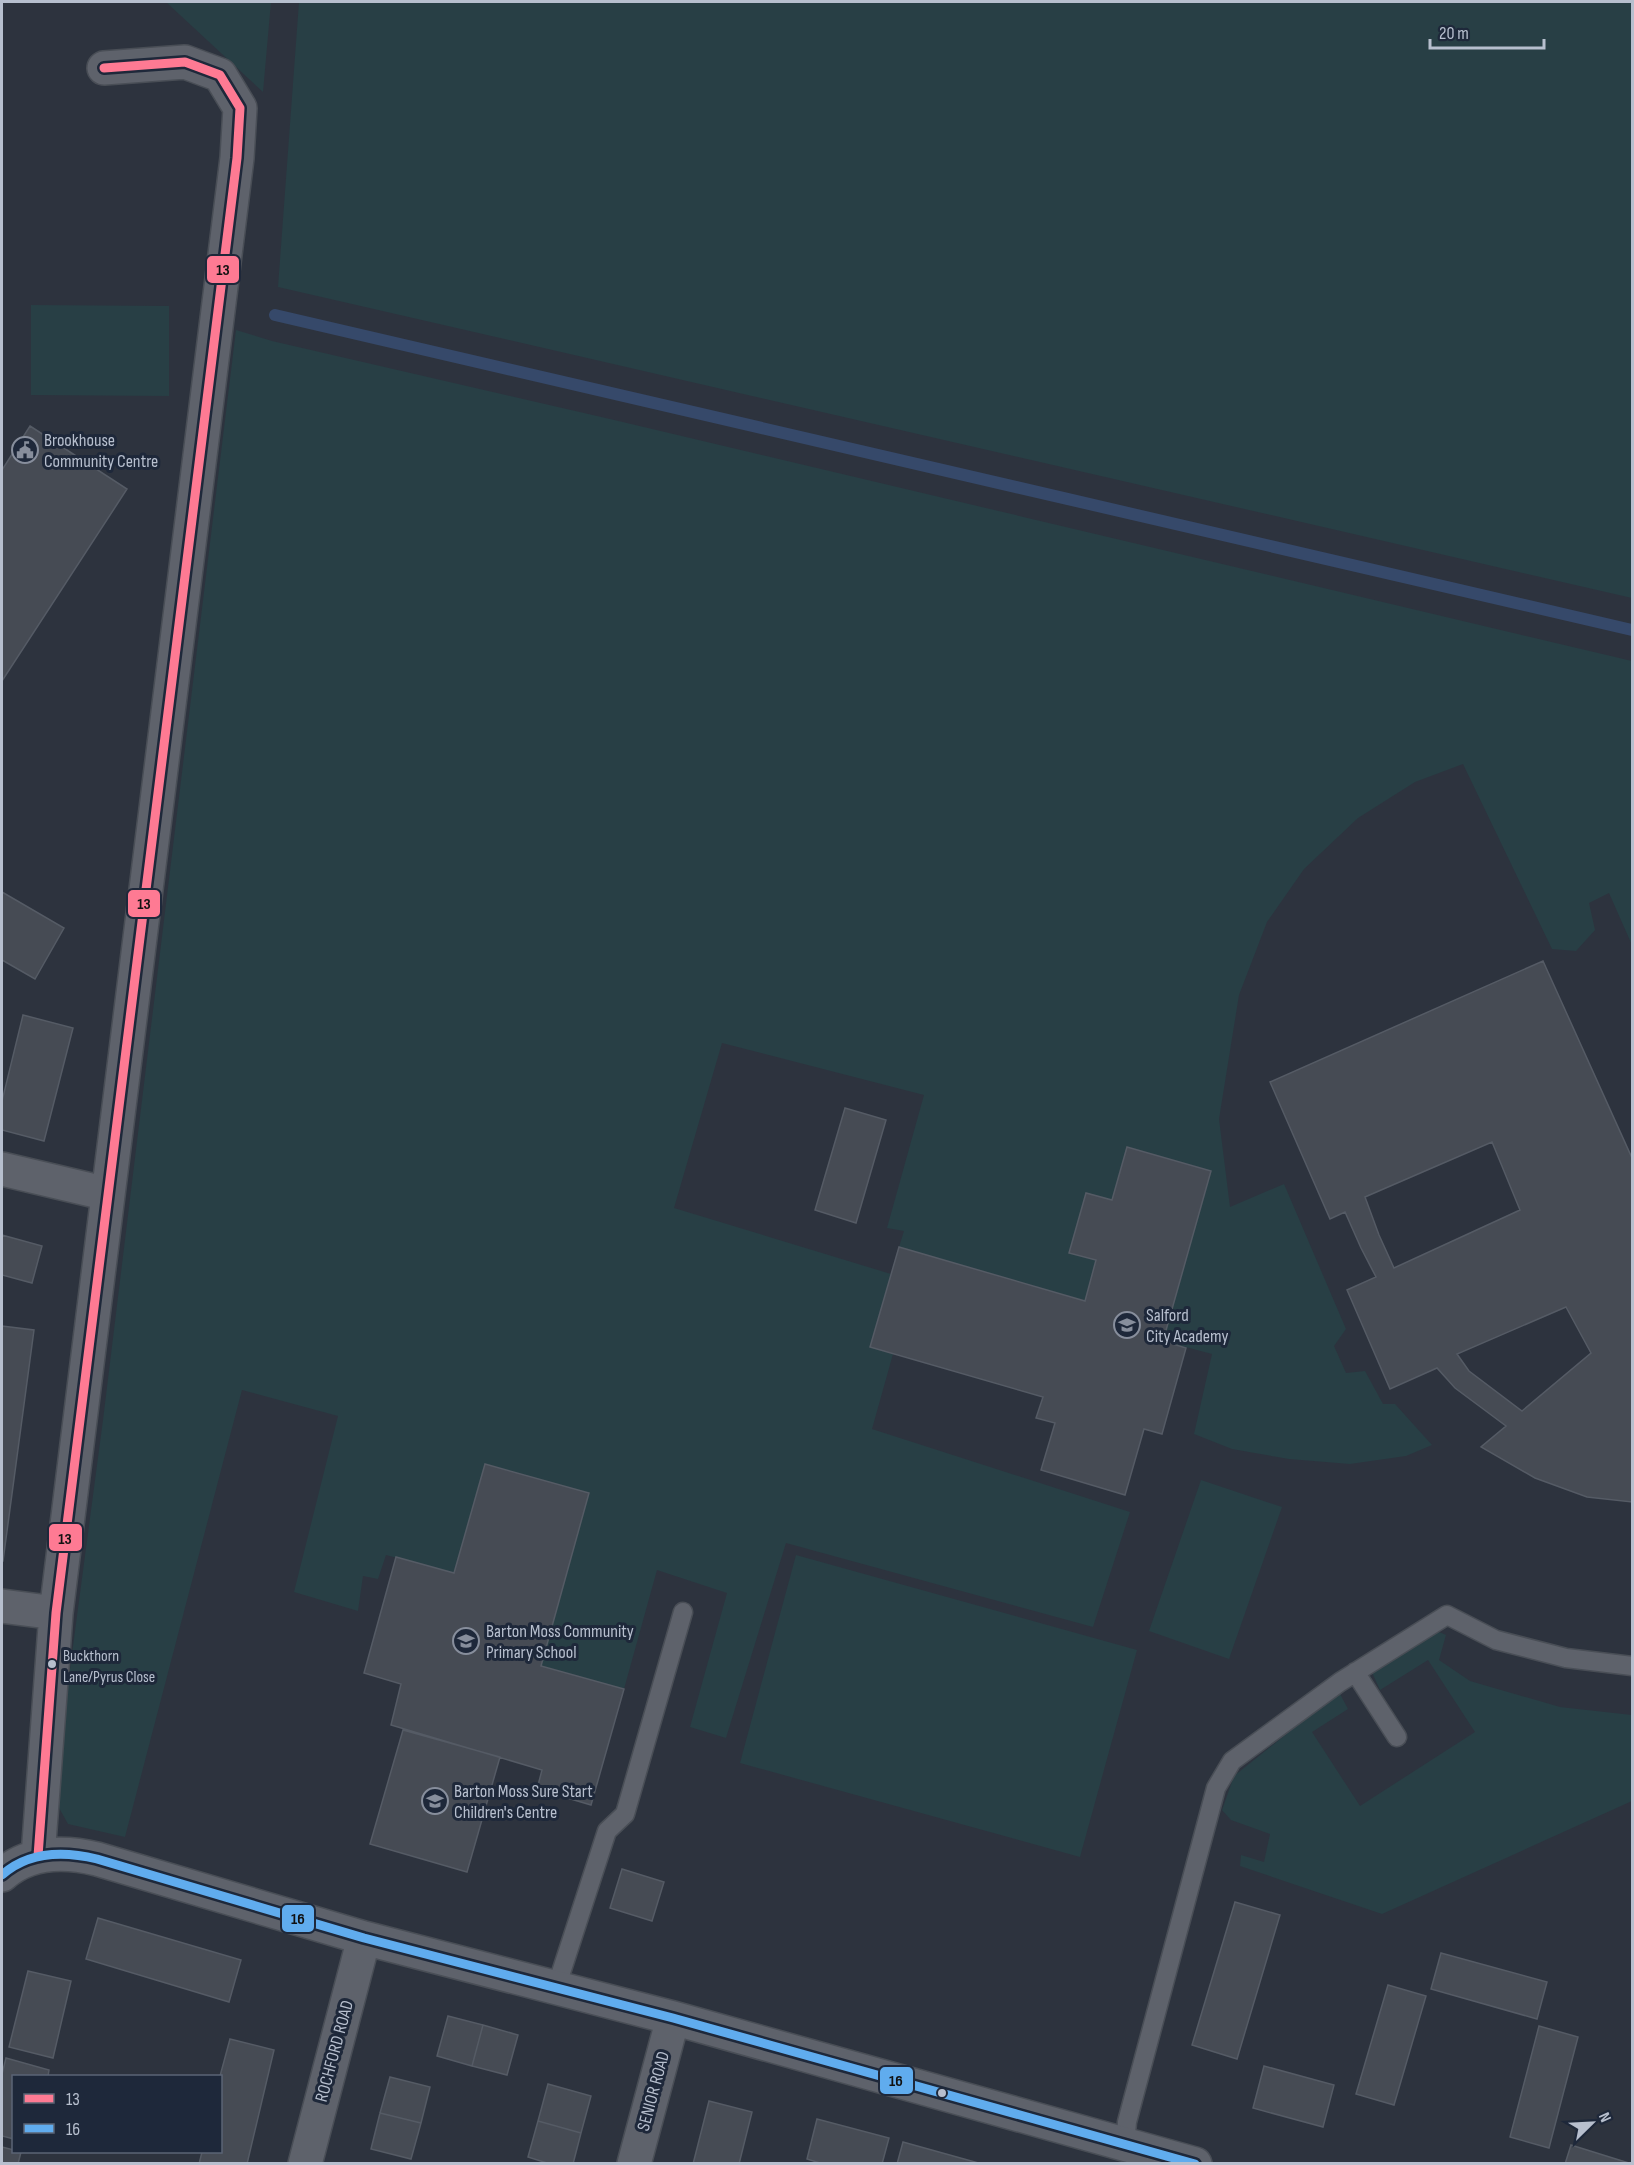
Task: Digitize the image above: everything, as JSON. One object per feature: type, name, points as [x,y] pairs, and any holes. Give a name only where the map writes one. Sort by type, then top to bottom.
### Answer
[{"type":"street","points":[[38,1856],[56,1613],[237,158],[240,108],[220,75],[185,62],[104,68]]},
{"type":"street","points":[[2,1169],[108,1194]]},
{"type":"street","points":[[2,1606],[56,1613]]},
{"type":"street","points":[[2,1875],[22,1861],[38,1856],[63,1853],[97,1859],[364,1938],[673,2018],[1196,2163]]},
{"type":"street","name":"ROCHFORD ROAD","points":[[305,2163],[364,1938]]},
{"type":"street","name":"SENIOR ROAD","points":[[634,2163],[673,2018]]},
{"type":"lane","points":[[556,1988],[607,1831],[625,1814],[683,1612]]},
{"type":"lane","points":[[1125,2145],[1127,2122],[1216,1788],[1232,1761],[1355,1672],[1447,1615],[1496,1640],[1566,1658],[1632,1666]]},
{"type":"lane","points":[[1355,1672],[1397,1737]]},
{"type":"green space","points":[[166,2],[271,2],[263,92]]},
{"type":"green space","points":[[299,2],[1632,2],[1632,598],[278,287]]},
{"type":"green space","points":[[31,305],[169,306],[169,396],[31,395]]},
{"type":"green space","points":[[236,330],[272,341],[1632,661],[1632,945],[1609,893],[1589,903],[1595,930],[1576,951],[1552,949],[1463,764],[1415,782],[1358,818],[1304,869],[1267,922],[1239,995],[1219,1119],[1230,1207],[1284,1184],[1346,1329],[1334,1346],[1346,1373],[1365,1371],[1383,1404],[1395,1404],[1432,1445],[1406,1456],[1350,1464],[1289,1459],[1232,1449],[1194,1434],[1212,1354],[1163,1341],[1211,1171],[1127,1147],[1112,1200],[1086,1193],[1069,1253],[1096,1260],[1085,1301],[899,1247],[904,1231],[887,1228],[924,1095],[722,1043],[674,1208],[891,1274],[871,1347],[893,1354],[872,1429],[1130,1512],[1093,1627],[786,1543],[726,1738],[690,1727],[727,1593],[657,1570],[624,1689],[541,1666],[589,1493],[485,1464],[454,1573],[386,1555],[378,1579],[363,1576],[358,1611],[294,1592],[338,1416],[242,1390],[125,1837],[68,1824],[53,1797],[103,1420]]},
{"type":"green space","points":[[1201,1480],[1282,1507],[1229,1659],[1149,1631]]},
{"type":"green space","points":[[796,1555],[1137,1650],[1080,1857],[740,1763]]},
{"type":"green space","points":[[1439,1632],[1446,1635],[1439,1660],[1470,1681],[1560,1707],[1632,1715],[1632,1801],[1382,1914],[1240,1866],[1241,1855],[1264,1862],[1270,1834],[1231,1820],[1222,1810],[1234,1776],[1339,1692],[1348,1709],[1312,1732],[1360,1806],[1475,1732],[1428,1660],[1380,1690],[1370,1668]]},
{"type":"building","points":[[30,426],[127,489],[2,681],[2,470]]},
{"type":"building","points":[[2,892],[64,928],[35,979],[2,960]]},
{"type":"building","points":[[1543,961],[1632,1158],[1632,1502],[1587,1497],[1535,1478],[1481,1447],[1506,1426],[1455,1388],[1437,1368],[1390,1389],[1347,1290],[1376,1277],[1345,1212],[1330,1219],[1270,1082]],"holes":[[[1492,1142],[1520,1210],[1394,1268],[1365,1197]],[[1566,1307],[1591,1353],[1522,1411],[1469,1371],[1457,1354]]]},
{"type":"building","points":[[23,1015],[73,1028],[44,1141],[2,1130],[2,1101]]},
{"type":"building","points":[[845,1108],[886,1120],[856,1223],[815,1210]]},
{"type":"building","points":[[1127,1147],[1211,1171],[1163,1341],[1186,1348],[1162,1434],[1144,1429],[1125,1495],[1041,1470],[1055,1423],[1036,1418],[1043,1397],[870,1347],[899,1247],[1085,1301],[1096,1260],[1069,1253],[1086,1193],[1112,1200]]},
{"type":"building","points":[[2,1235],[42,1246],[32,1283],[2,1275]]},
{"type":"building","points":[[2,1326],[34,1330],[3,1561],[2,1561]]},
{"type":"building","points":[[485,1464],[589,1493],[541,1666],[624,1689],[591,1805],[537,1789],[542,1770],[391,1725],[401,1684],[364,1673],[396,1557],[454,1573]]},
{"type":"building","name":"Barton Moss Sure Start Children's Centre","points":[[403,1730],[500,1757],[467,1872],[370,1844]]},
{"type":"building","points":[[622,1869],[664,1882],[652,1921],[610,1908]]},
{"type":"building","points":[[1235,1902],[1280,1915],[1237,2059],[1192,2045]]},
{"type":"building","points":[[98,1918],[241,1960],[229,2002],[86,1959]]},
{"type":"building","points":[[1441,1953],[1547,1982],[1537,2019],[1431,1989]]},
{"type":"building","points":[[28,1971],[71,1981],[53,2058],[9,2047]]},
{"type":"building","points":[[1388,1985],[1426,1996],[1394,2105],[1356,2094]]},
{"type":"building","points":[[448,2016],[483,2025],[472,2066],[437,2056]]},
{"type":"building","points":[[483,2025],[518,2035],[507,2075],[472,2066]]},
{"type":"building","points":[[1539,2026],[1578,2037],[1549,2148],[1510,2137]]},
{"type":"building","points":[[230,2039],[274,2050],[247,2164],[199,2164],[202,2153],[222,2153],[220,2075]]},
{"type":"building","points":[[6,2058],[49,2070],[48,2075],[12,2075],[12,2138],[2,2136],[2,2074]]},
{"type":"building","points":[[1264,2066],[1334,2085],[1323,2127],[1253,2108]]},
{"type":"building","points":[[390,2077],[430,2087],[421,2123],[380,2113]]},
{"type":"building","points":[[548,2084],[591,2096],[581,2133],[538,2121]]},
{"type":"building","points":[[709,2101],[752,2112],[739,2164],[693,2164]]},
{"type":"building","points":[[380,2113],[421,2123],[411,2159],[371,2149]]},
{"type":"building","points":[[817,2119],[889,2138],[882,2164],[823,2164],[807,2159]]},
{"type":"building","points":[[538,2121],[581,2133],[573,2164],[550,2164],[528,2157]]},
{"type":"building","points":[[903,2142],[982,2164],[897,2164]]},
{"type":"building","points":[[1571,2145],[1632,2164],[1565,2164]]},
{"type":"building","points":[[2,2147],[12,2150],[12,2153],[21,2153],[18,2164],[2,2164]]},
{"type":"waterway","points":[[275,315],[1632,630]]},
{"type":"transit line","name":"13","points":[[38,1856],[56,1613],[237,158],[240,108],[220,75],[185,62],[104,68]]},
{"type":"transit line","name":"16","points":[[2,1875],[12,1867],[35,1857],[60,1854],[85,1856],[364,1938],[673,2018],[1195,2164]]},
{"type":"place","name":"Brookhouse Community Centre","points":[[25,450]]},
{"type":"place","name":"Salford City Academy","points":[[1127,1325]]},
{"type":"place","name":"Barton Moss Community Primary School","points":[[466,1641]]},
{"type":"place","name":"Buckthorn Lane/Pyrus Close","points":[[52,1664]]},
{"type":"place","name":"Barton Moss Sure Start Children's Centre","points":[[435,1801]]}]
